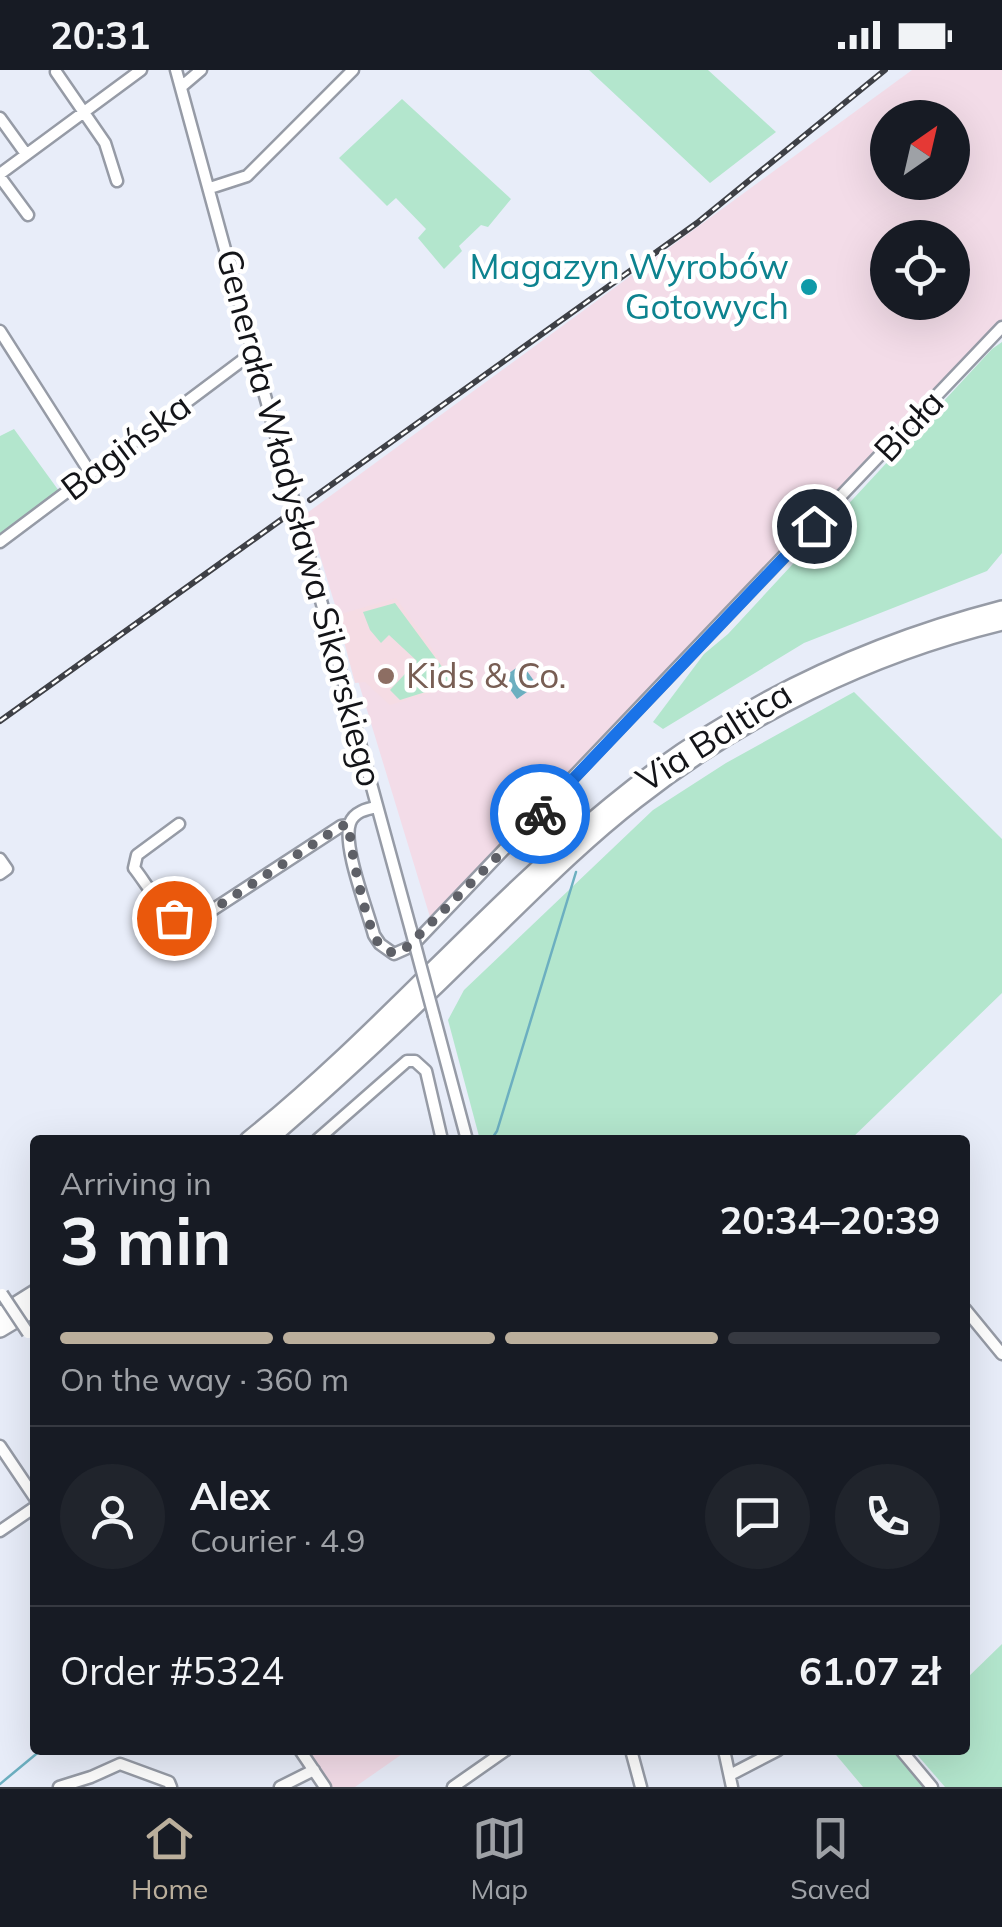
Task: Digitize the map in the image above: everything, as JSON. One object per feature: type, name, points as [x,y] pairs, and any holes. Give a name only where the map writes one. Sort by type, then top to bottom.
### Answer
[{"type":"highway","name":"Via Baltica","points":[[254,1135],[364,1038],[572,838],[670,760],[743,713],[821,673],[896,642],[1002,609]]},
{"type":"highway","name":"Via Baltica","points":[[274,1135],[379,1041],[566,860],[674,772],[749,724],[842,676],[1002,622]]},
{"type":"highway","points":[[0,1316],[30,1297]]},
{"type":"highway","points":[[0,1330],[30,1311]]},
{"type":"street","points":[[28,215],[0,176],[141,70]]},
{"type":"street","name":"Generała Władysława Sikorskiego","points":[[176,70],[466,1135]]},
{"type":"street","points":[[181,87],[201,70]]},
{"type":"street","points":[[210,188],[247,176],[353,70]]},
{"type":"street","points":[[56,72],[105,143],[117,181]]},
{"type":"street","points":[[0,118],[26,154]]},
{"type":"street","name":"Biała","points":[[349,825],[354,861],[374,935],[387,950],[394,954],[402,952],[610,742],[1002,327]]},
{"type":"street","points":[[0,331],[91,474]]},
{"type":"street","name":"Bagińska","points":[[0,542],[252,353]]},
{"type":"street","points":[[179,824],[137,855],[134,868],[174,918],[185,922],[197,920],[341,826],[349,825],[362,811],[377,807]]},
{"type":"street","points":[[0,859],[7,869],[0,874]]},
{"type":"street","points":[[323,1135],[398,1067],[415,1061],[426,1072],[441,1135]]},
{"type":"street","points":[[1,1292],[30,1336]]},
{"type":"street","points":[[970,1315],[1002,1354]]},
{"type":"street","points":[[0,1446],[30,1491]]},
{"type":"street","points":[[0,1530],[30,1510]]},
{"type":"street","points":[[304,1755],[325,1787]]},
{"type":"street","points":[[453,1787],[499,1755]]},
{"type":"street","points":[[632,1755],[641,1787]]},
{"type":"street","points":[[725,1755],[731,1781],[770,1755]]},
{"type":"street","points":[[906,1755],[932,1787]]},
{"type":"street","points":[[59,1787],[120,1764],[169,1782],[172,1787]]},
{"type":"street","points":[[280,1787],[314,1770]]},
{"type":"shaded area","points":[[912,70],[1002,70],[1002,322],[430,917],[307,513],[870,101],[870,200],[970,200],[970,100],[871,100]]},
{"type":"shaded area","points":[[396,598],[458,685],[390,705],[365,682],[355,683],[337,615]]},
{"type":"shaded area","points":[[295,1755],[401,1755],[355,1787],[316,1787]]},
{"type":"green space","points":[[589,70],[708,70],[776,132],[710,183]]},
{"type":"green space","points":[[402,99],[511,199],[488,227],[481,225],[459,246],[462,251],[444,269],[418,238],[426,229],[396,198],[387,206],[339,158]]},
{"type":"green space","points":[[1002,342],[1002,553],[987,571],[804,643],[663,729],[653,722],[704,654],[728,634]]},
{"type":"green space","points":[[14,429],[59,491],[0,534],[0,436]]},
{"type":"green space","points":[[395,603],[454,683],[400,700],[390,690],[417,661],[389,635],[381,643],[363,612]]},
{"type":"green space","points":[[854,692],[1002,839],[1002,993],[855,1135],[479,1135],[448,1020],[464,990],[653,810],[726,763]]},
{"type":"green space","points":[[1002,1644],[1002,1787],[945,1787],[917,1755],[970,1755],[970,1675]]},
{"type":"green space","points":[[836,1755],[901,1755],[928,1787],[863,1787]]},
{"type":"water","points":[[522,664],[537,685],[517,699],[502,678]]},
{"type":"waterway","points":[[494,1135],[576,872]]},
{"type":"waterway","points":[[0,1784],[35,1755]]},
{"type":"railway","points":[[310,500],[697,223],[885,70]]},
{"type":"railway","points":[[0,721],[285,517]]},
{"type":"way so far","points":[[174,918],[185,922],[197,920],[341,826],[349,825],[354,861],[374,935],[387,950],[394,954],[402,952],[540,814]]},
{"type":"place","name":"Magazyn Wyrobów Gotowych","points":[[809,287]]},
{"type":"place","name":"Kids & Co.","points":[[386,676]]},
{"type":"route","points":[[540,814],[814,526]]}]
